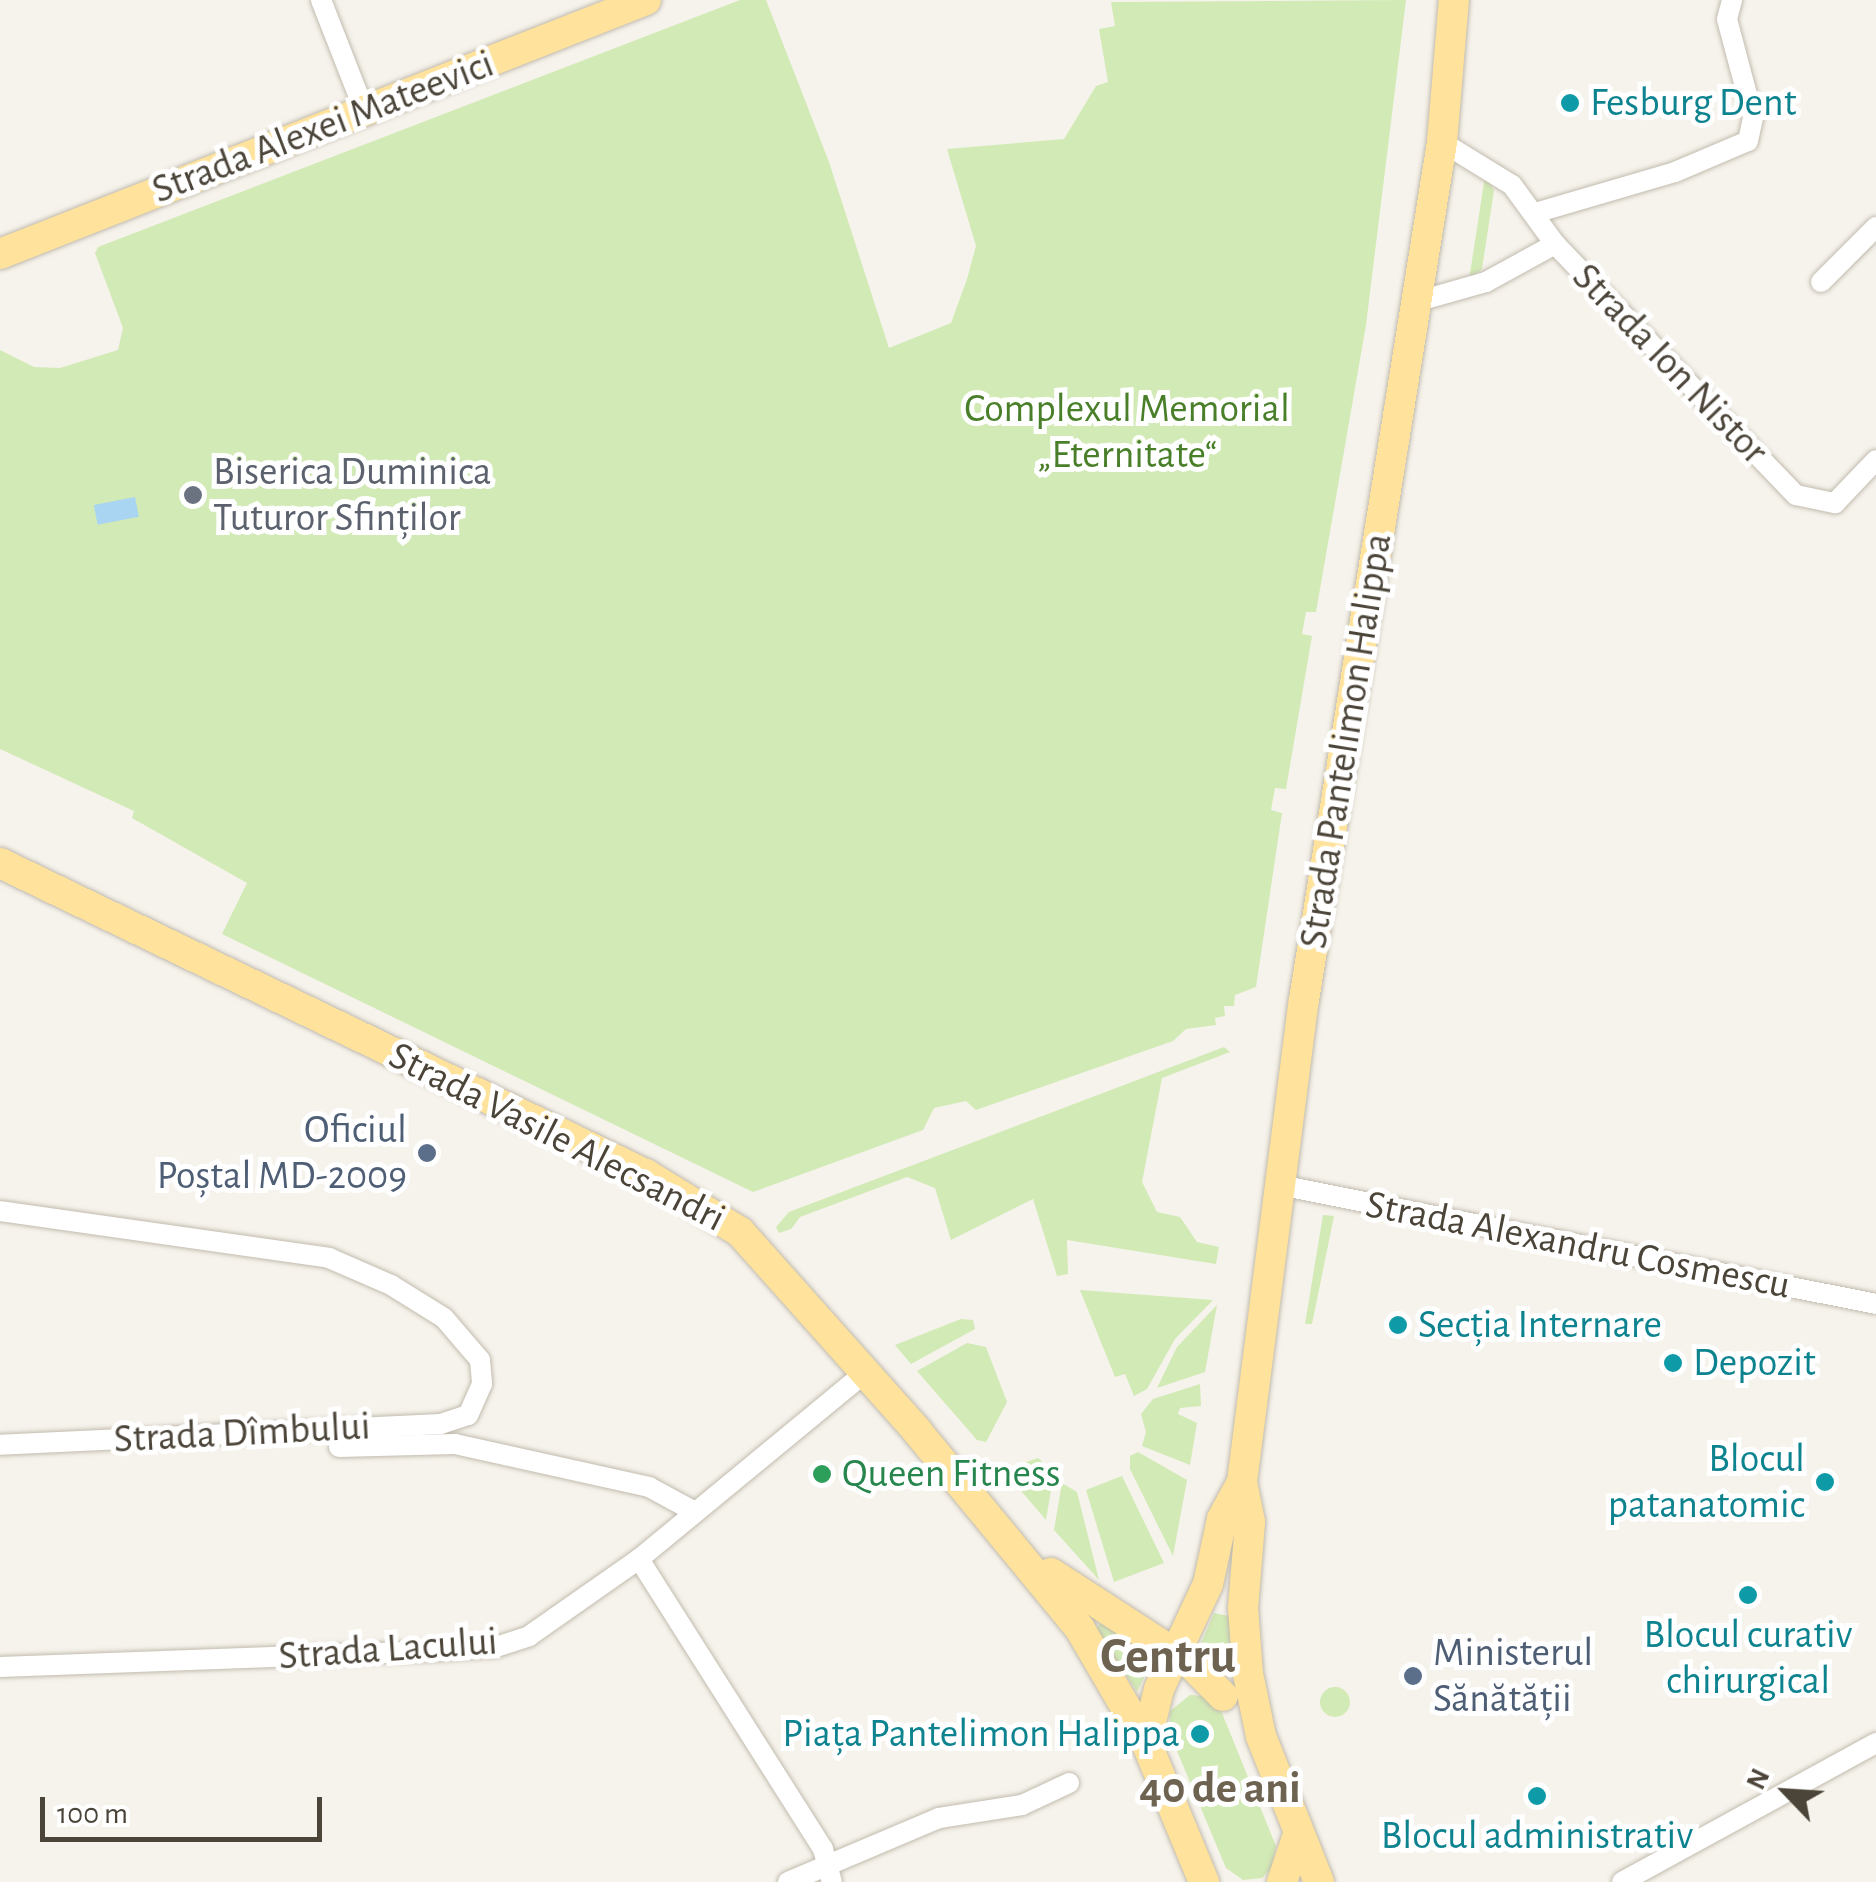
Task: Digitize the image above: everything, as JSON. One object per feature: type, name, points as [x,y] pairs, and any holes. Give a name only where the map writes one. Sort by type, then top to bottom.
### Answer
[{"type":"main road","name":"Strada Alexei Mateevici","points":[[0,254],[646,0]]},
{"type":"main road","name":"Strada Pantelimon Halippa","points":[[1261,1736],[1243,1627],[1250,1522],[1242,1482],[1279,1185],[1442,142],[1454,0]]},
{"type":"main road","name":"Strada Vasile Alecsandri","points":[[0,863],[685,1195],[740,1232],[1011,1541],[1091,1645],[1146,1742]]},
{"type":"main road","name":"Strada Pantelimon Halippa","points":[[1152,1710],[1208,1584],[1222,1519],[1242,1482]]},
{"type":"main road","points":[[1011,1541],[1080,1596],[1175,1654],[1261,1736],[1319,1882]]},
{"type":"main road","points":[[1204,1878],[1146,1742],[1152,1710],[1182,1684],[1223,1696]]},
{"type":"main road","points":[[1282,1882],[1298,1836]]},
{"type":"street","points":[[321,0],[364,110]]},
{"type":"street","points":[[1534,213],[1674,172],[1748,141],[1753,117],[1728,20],[1731,1]]},
{"type":"street","points":[[1442,142],[1497,172],[1534,213],[1555,244]]},
{"type":"street","points":[[1821,282],[1876,227]]},
{"type":"street","name":"Strada Ion Nistor","points":[[1419,301],[1486,282],[1555,244],[1808,502],[1835,503],[1876,460]]},
{"type":"street","name":"Strada Alexandru Cosmescu","points":[[1279,1185],[1876,1304]]},
{"type":"street","name":"Strada Dîmbului","points":[[0,1211],[298,1251],[363,1271],[423,1303],[480,1360],[477,1404],[457,1422],[0,1444]]},
{"type":"street","name":"Strada Lacului","points":[[0,1667],[496,1646],[544,1629],[639,1559],[864,1373]]},
{"type":"street","points":[[340,1446],[455,1444],[649,1488],[695,1512]]},
{"type":"street","points":[[639,1559],[831,1874]]},
{"type":"street","points":[[1622,1882],[1876,1744]]},
{"type":"street","points":[[788,1882],[831,1874],[939,1818],[1022,1805],[1068,1783]]},
{"type":"green space","name":"Complexul Memorial „Eternitate“","points":[[740,0],[766,0],[829,162],[889,348],[951,323],[967,279],[976,246],[947,149],[1064,139],[1096,86],[1108,82],[1099,29],[1115,26],[1111,2],[1406,0],[1366,325],[1316,612],[1306,612],[1302,634],[1312,636],[1286,789],[1275,788],[1271,810],[1282,813],[1256,987],[1235,995],[1234,1006],[1224,1006],[1225,1016],[1215,1018],[1216,1025],[1186,1029],[1173,1041],[976,1110],[966,1101],[934,1108],[923,1130],[753,1192],[222,934],[247,883],[132,818],[134,811],[0,749],[0,350],[34,367],[60,368],[118,350],[123,328],[95,253],[98,247]]},
{"type":"green space","points":[[1485,176],[1494,190],[1482,269],[1469,280]]},
{"type":"green space","points":[[1224,1047],[1230,1052],[1162,1078],[1142,1182],[1157,1212],[1180,1217],[1197,1242],[1219,1247],[1216,1264],[1067,1240],[1068,1274],[1057,1276],[1033,1199],[951,1240],[935,1188],[907,1177],[800,1217],[791,1229],[779,1233],[776,1227],[789,1212]]},
{"type":"green space","points":[[1323,1215],[1334,1216],[1312,1324],[1305,1324]]},
{"type":"green space","points":[[1080,1290],[1213,1300],[1175,1339],[1147,1389],[1134,1396],[1125,1374],[1115,1377]]},
{"type":"green space","points":[[1217,1305],[1205,1372],[1157,1388],[1177,1347]]},
{"type":"green space","points":[[961,1319],[973,1320],[975,1329],[911,1364],[895,1345]]},
{"type":"green space","points":[[967,1343],[986,1347],[1007,1402],[986,1442],[977,1440],[917,1371]]},
{"type":"green space","points":[[1200,1384],[1201,1406],[1180,1408],[1178,1414],[1197,1423],[1190,1465],[1142,1446],[1146,1432],[1141,1414],[1153,1399]]},
{"type":"green space","points":[[1138,1452],[1187,1480],[1173,1556],[1130,1469],[1130,1456]]},
{"type":"green space","points":[[1038,1458],[1054,1472],[1046,1520],[1003,1470]]},
{"type":"green space","points":[[1122,1476],[1164,1563],[1114,1582],[1086,1490]]},
{"type":"green space","points":[[1062,1483],[1077,1492],[1099,1580],[1054,1530]]},
{"type":"green space","points":[[1214,1613],[1229,1616],[1231,1669],[1198,1650]]},
{"type":"green space","points":[[1101,1622],[1153,1659],[1137,1692],[1096,1630]]},
{"type":"green space","points":[[1335,1687],[1349,1696],[1350,1702],[1341,1716],[1335,1717],[1321,1708],[1320,1702],[1329,1688]]},
{"type":"green space","points":[[1190,1695],[1203,1696],[1222,1713],[1276,1846],[1271,1869],[1262,1878],[1243,1880],[1226,1868],[1169,1732],[1170,1711]]},
{"type":"water","points":[[135,497],[139,517],[98,525],[94,505]]},
{"type":"place","name":"Fesburg Dent","points":[[1570,103]]},
{"type":"place","name":"Biserica Duminica Tuturor Sfinților","points":[[193,495]]},
{"type":"place","name":"Oficiul Poștal MD-2009","points":[[427,1153]]},
{"type":"place","name":"Secția Internare","points":[[1398,1325]]},
{"type":"place","name":"Depozit","points":[[1673,1363]]},
{"type":"place","name":"Queen Fitness","points":[[822,1474]]},
{"type":"place","name":"Blocul patanatomic","points":[[1825,1482]]},
{"type":"place","name":"Blocul curativ chirurgical","points":[[1748,1595]]},
{"type":"place","name":"Ministerul Sănătății","points":[[1413,1676]]},
{"type":"place","name":"Piața Pantelimon Halippa","points":[[1200,1734]]},
{"type":"place","name":"Blocul administrativ","points":[[1537,1796]]},
{"type":"district","name":"Centru","points":[[1168,1658]]},
{"type":"district","name":"40 de ani","points":[[1220,1789]]}]
